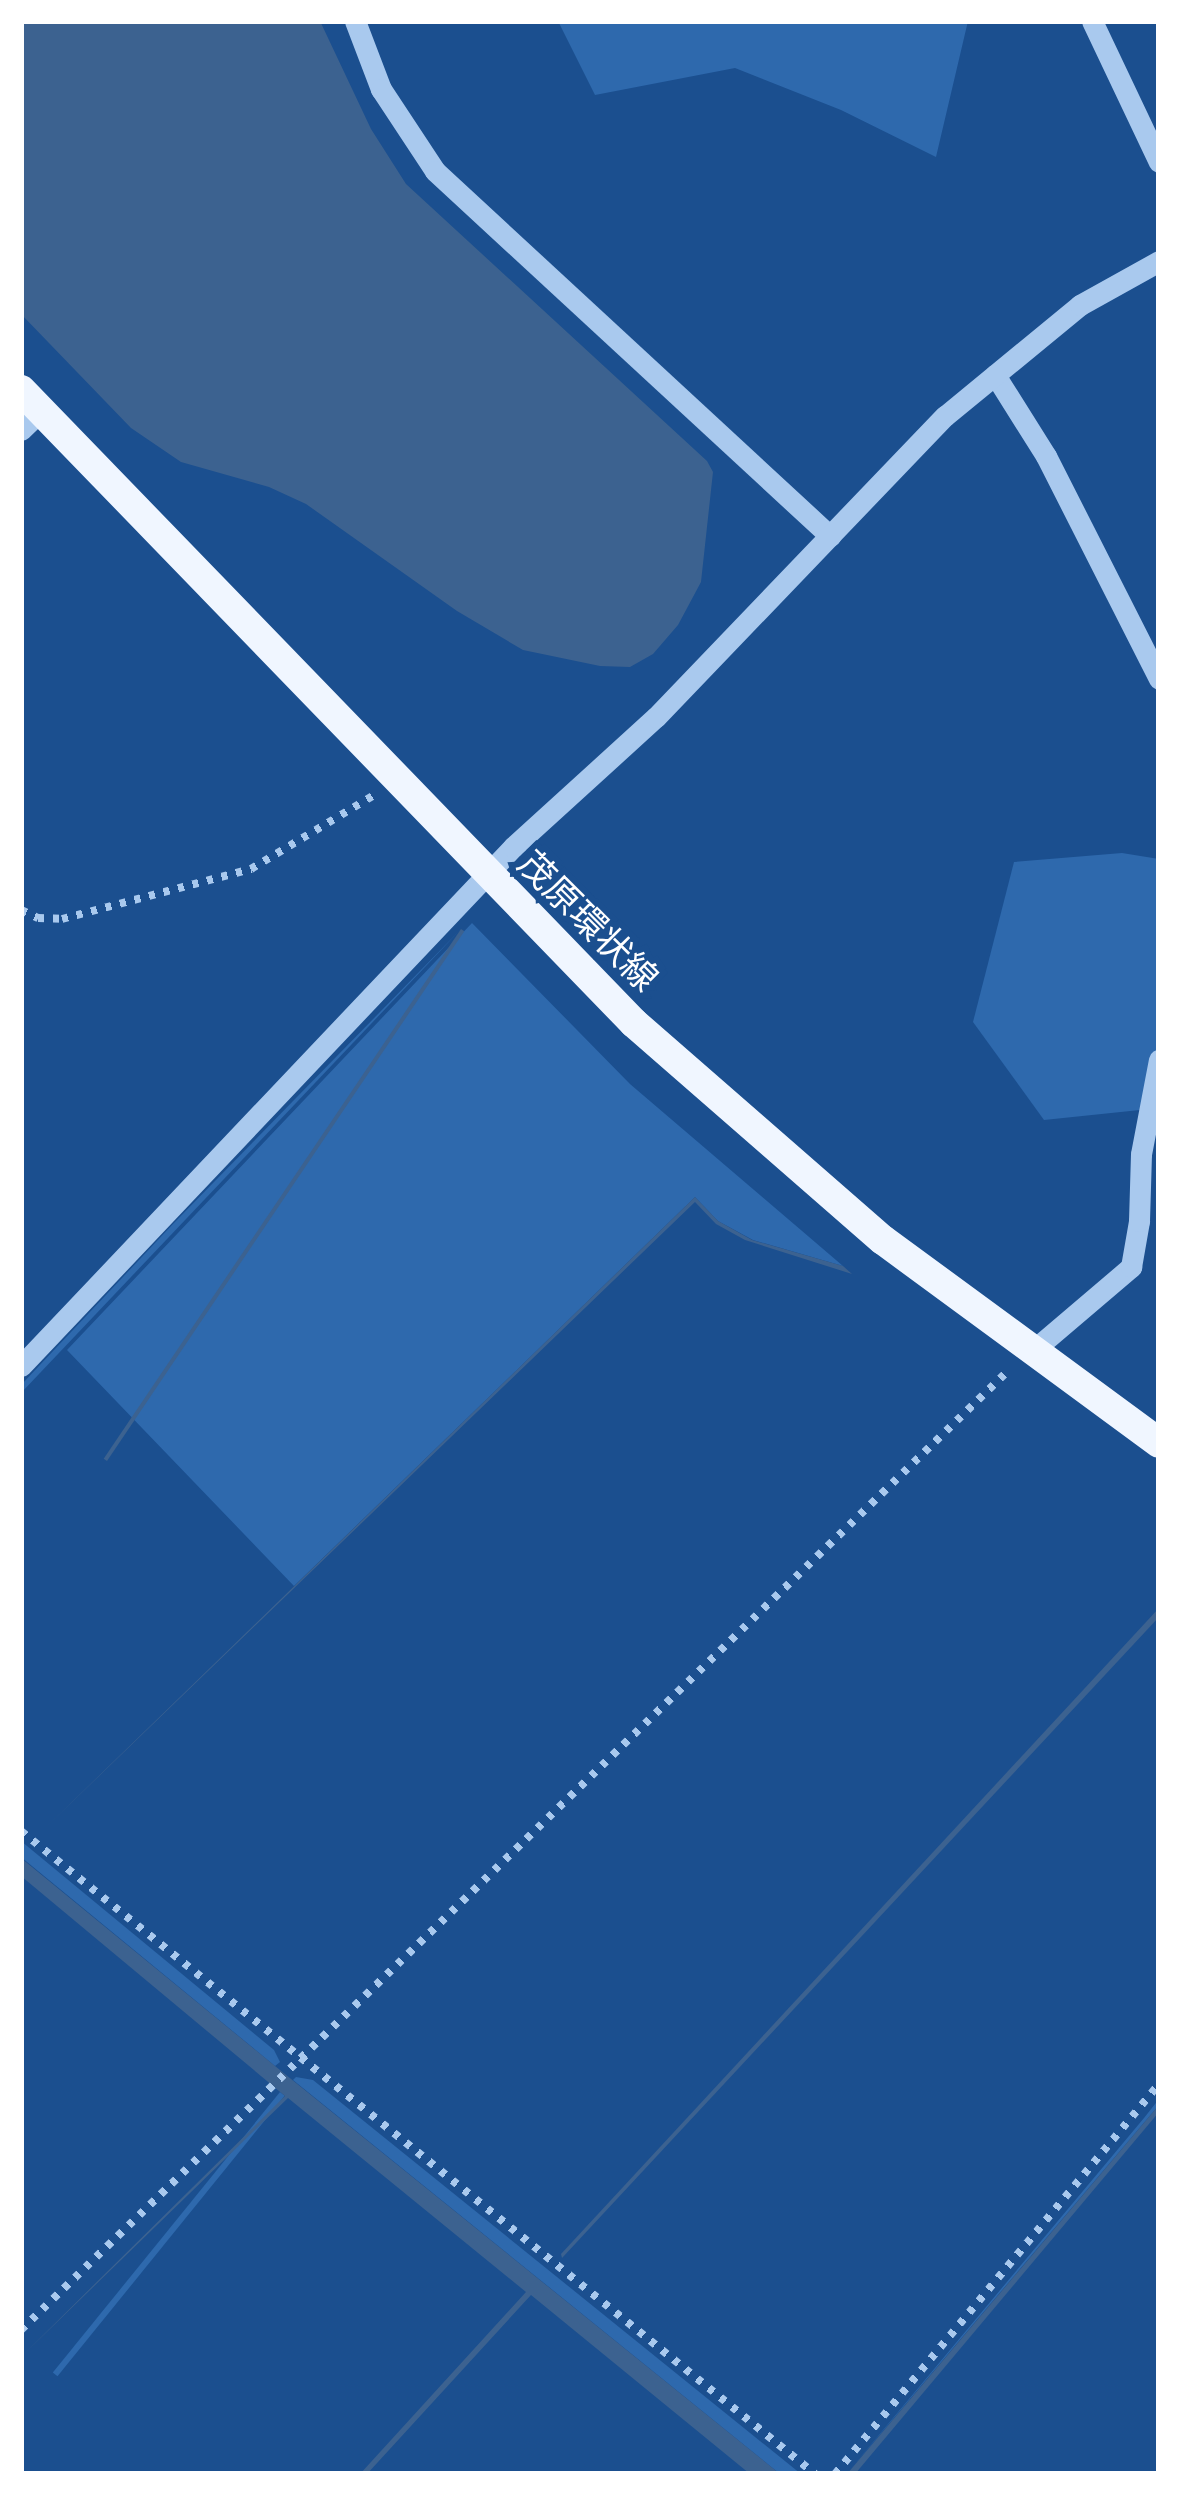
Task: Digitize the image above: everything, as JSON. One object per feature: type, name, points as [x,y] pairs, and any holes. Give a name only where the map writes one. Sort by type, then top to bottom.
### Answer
[{"type":"main road","name":"茂原環状線","points":[[28,410],[703,1086],[884,1240],[1030,1353],[1159,1443]]},
{"type":"street","points":[[355,21],[381,89],[435,171],[830,536]]},
{"type":"street","points":[[1092,21],[1159,162]]},
{"type":"street","points":[[21,1366],[488,875],[656,717],[945,416],[1080,304],[1159,261]]},
{"type":"street","points":[[995,375],[1046,456],[1159,679]]},
{"type":"street","points":[[1030,1353],[1131,1267],[1139,1222],[1141,1154],[1159,1060]]},
{"type":"path","points":[[21,910],[38,918],[62,920],[251,868],[324,830],[394,779]]},
{"type":"path","points":[[21,2330],[1030,1353]]},
{"type":"path","points":[[21,1831],[815,2474]]},
{"type":"path","points":[[835,2474],[1159,2084]]},
{"type":"shaded area","points":[[21,21],[320,21],[371,129],[406,184],[707,461],[713,472],[701,582],[678,625],[653,654],[630,667],[600,666],[523,650],[457,611],[306,504],[269,487],[181,462],[131,428],[21,314]]},
{"type":"shaded area","points":[[558,21],[968,21],[936,157],[841,110],[735,68],[595,95]]},
{"type":"shaded area","points":[[1122,853],[1159,859],[1159,1108],[1044,1120],[973,1022],[1014,862]]},
{"type":"shaded area","points":[[472,923],[630,1084],[843,1266],[753,1240],[718,1221],[695,1197],[294,1586],[67,1350]]},
{"type":"shaded area","points":[[461,929],[21,1393],[21,1385],[172,1225]]},
{"type":"shaded area","points":[[461,929],[464,931],[107,1461],[104,1459]]},
{"type":"shaded area","points":[[695,1197],[718,1221],[752,1240],[843,1266],[852,1274],[745,1240],[716,1224],[695,1202],[42,1831]]},
{"type":"shaded area","points":[[1159,1608],[1159,1617],[562,2258],[561,2254]]},
{"type":"shaded area","points":[[21,1841],[274,2050],[280,2062],[275,2066],[21,1857]]},
{"type":"shaded area","points":[[21,1858],[780,2474],[750,2474],[531,2295],[367,2474],[360,2474],[526,2292],[288,2098],[21,2357],[285,2096],[21,1876]]},
{"type":"shaded area","points":[[293,2080],[313,2080],[801,2474],[780,2474]]},
{"type":"shaded area","points":[[280,2092],[285,2096],[57,2376],[53,2373]]},
{"type":"shaded area","points":[[1159,2099],[1159,2105],[848,2472],[1144,2118]]},
{"type":"shaded area","points":[[1159,2105],[1159,2112],[855,2474],[847,2474]]}]
